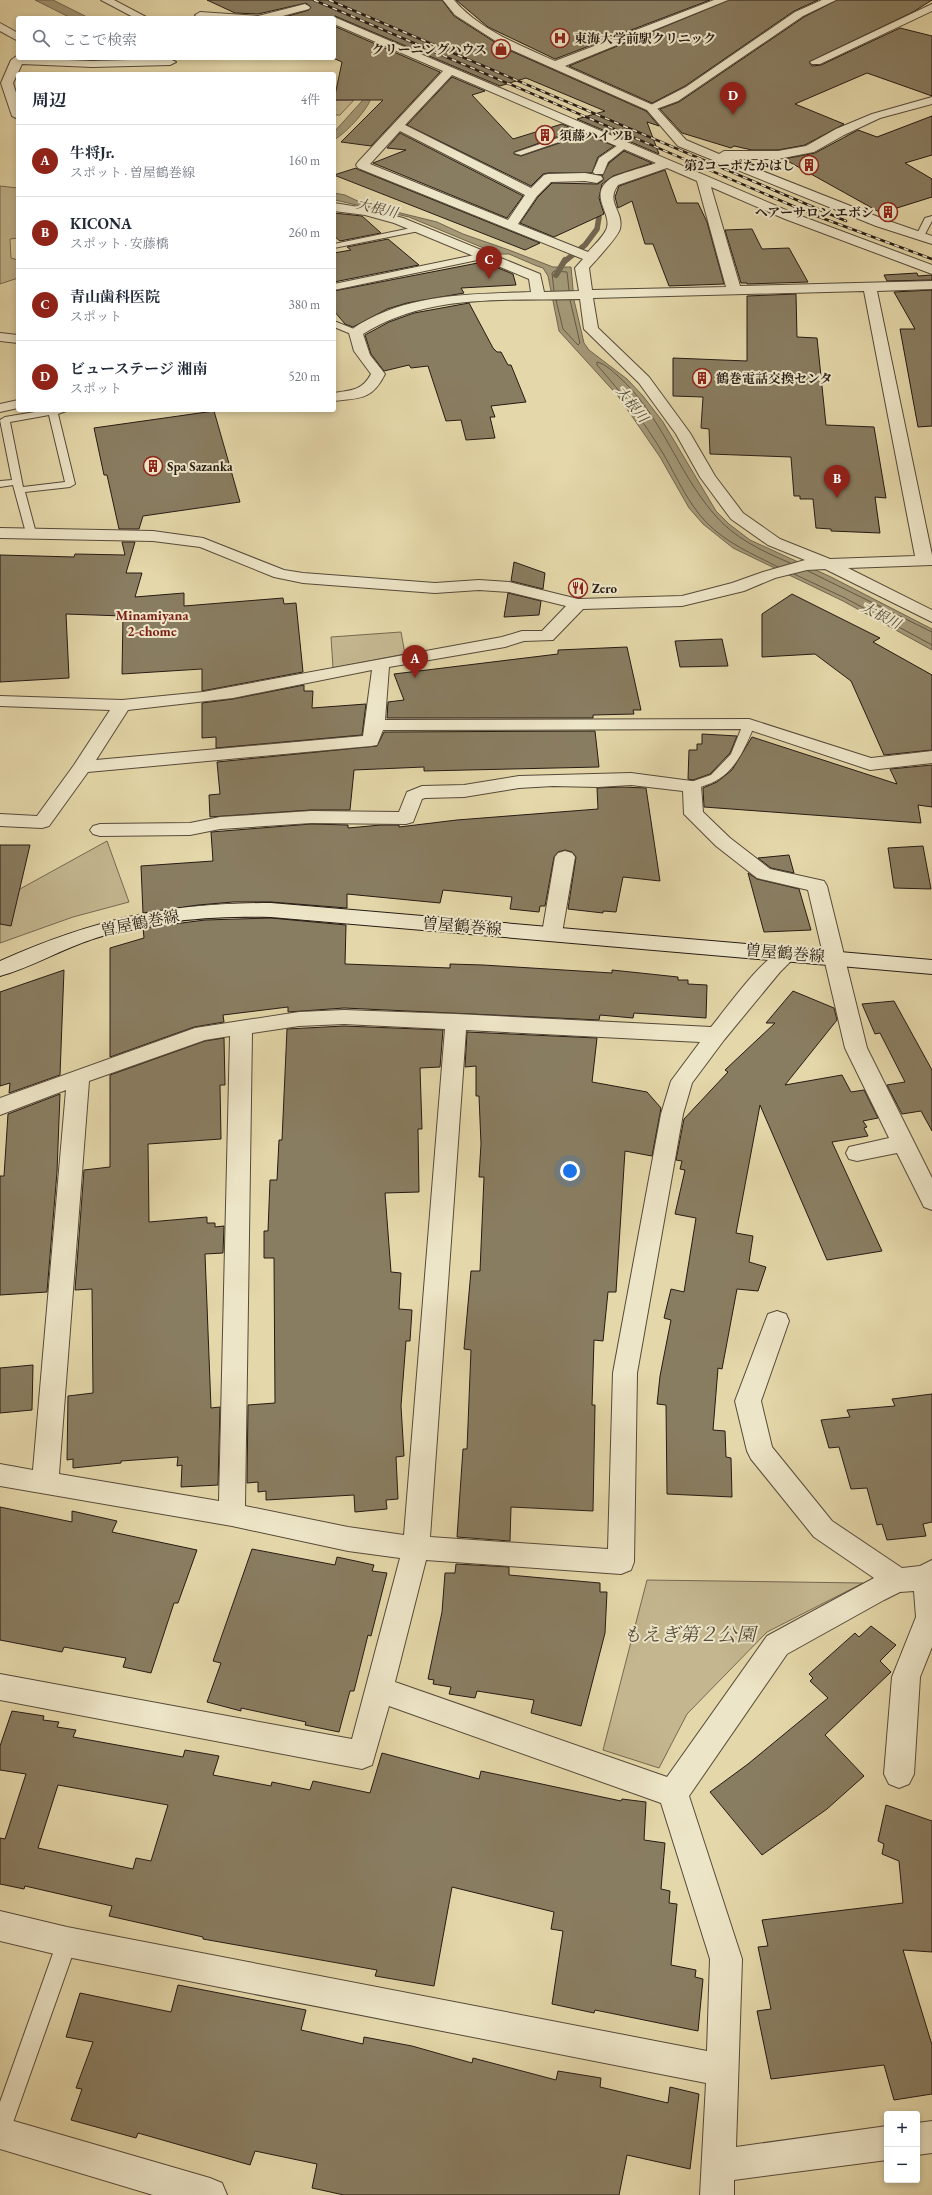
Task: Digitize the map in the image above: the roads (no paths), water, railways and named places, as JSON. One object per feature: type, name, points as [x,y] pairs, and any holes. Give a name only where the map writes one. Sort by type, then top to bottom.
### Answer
[{"type":"street","points":[[106,0],[139,16]]},
{"type":"street","points":[[290,0],[327,16]]},
{"type":"street","points":[[448,0],[459,13],[488,33],[509,45],[651,108],[661,116],[668,128],[682,143],[881,224],[932,240]]},
{"type":"street","points":[[556,65],[722,0]]},
{"type":"street","points":[[651,108],[674,99],[799,14],[830,0]]},
{"type":"street","points":[[199,16],[201,1]]},
{"type":"street","points":[[270,16],[305,7]]},
{"type":"street","points":[[816,62],[932,7]]},
{"type":"street","points":[[336,20],[449,71],[624,144],[703,180],[842,238],[932,270]]},
{"type":"street","points":[[0,26],[16,37]]},
{"type":"street","points":[[16,110],[7,83],[18,60]]},
{"type":"street","points":[[25,60],[92,69],[170,60],[177,72]]},
{"type":"street","points":[[449,71],[362,164],[590,257]]},
{"type":"street","points":[[707,154],[778,155],[810,149],[840,132],[876,116],[932,100]]},
{"type":"street","points":[[398,126],[532,194]]},
{"type":"street","points":[[511,225],[532,194],[548,178],[585,178],[598,176],[603,160],[624,144]]},
{"type":"street","points":[[666,164],[614,182],[608,190],[606,201],[614,217],[613,230],[582,268],[583,295],[591,329],[644,380],[683,434],[708,477],[737,516],[774,542],[825,564],[932,618]]},
{"type":"street","points":[[703,180],[734,290]]},
{"type":"street","points":[[336,207],[349,208],[406,222],[416,229],[535,277],[543,296]]},
{"type":"street","points":[[336,397],[358,394],[372,386],[378,374],[362,356],[357,346],[356,333],[374,320],[398,311],[440,300],[932,285]]},
{"type":"street","points":[[0,533],[153,536],[203,543],[280,574],[303,578],[436,588],[479,585],[509,588],[578,604],[682,601],[738,587],[769,575],[806,565],[928,560],[870,287]]},
{"type":"street","points":[[0,337],[16,339]]},
{"type":"street","points":[[0,408],[16,404]]},
{"type":"street","points":[[0,701],[122,705],[232,693],[381,663],[505,642],[522,636],[547,636],[578,604]]},
{"type":"street","points":[[82,767],[371,741],[381,663]]},
{"type":"street","points":[[0,820],[42,822],[82,767],[122,705]]},
{"type":"street","points":[[374,725],[749,724],[870,764],[932,757]]},
{"type":"street","points":[[100,830],[190,829],[220,823],[311,817],[406,818],[414,796],[422,792],[464,791],[519,782],[631,779],[692,786],[694,814],[722,842],[764,874],[817,886],[856,1048],[932,1201]]},
{"type":"street","points":[[552,934],[565,857]]},
{"type":"street","name":"曽屋鶴巻線","points":[[0,969],[63,942],[102,930],[152,918],[236,910],[270,910],[834,957],[932,967]]},
{"type":"street","points":[[0,1475],[45,1484],[232,1515],[348,1539],[416,1548],[621,1562],[625,1373],[670,1122],[682,1081],[716,1035],[773,967],[788,954]]},
{"type":"street","points":[[0,1107],[78,1077],[203,1033],[241,1029],[299,1019],[344,1017],[456,1021],[716,1035]]},
{"type":"street","points":[[0,1687],[362,1755],[416,1548],[456,1021]]},
{"type":"street","points":[[232,1515],[241,1029]]},
{"type":"street","points":[[45,1484],[78,1077]]},
{"type":"street","points":[[857,1153],[903,1143]]},
{"type":"street","points":[[777,1321],[748,1401],[760,1451],[823,1529],[898,1580]]},
{"type":"street","points":[[673,1793],[777,1645],[874,1591],[898,1580],[929,1575],[930,1617],[906,1677],[899,1774]]},
{"type":"street","points":[[379,1689],[673,1793]]},
{"type":"street","points":[[673,1793],[726,1959],[723,2070],[717,2180],[884,2144]]},
{"type":"street","points":[[0,1926],[67,1942],[723,2070]]},
{"type":"street","points":[[0,2132],[210,2195]]},
{"type":"street","points":[[920,2139],[932,2137]]},
{"type":"lane","points":[[518,153],[590,130]]},
{"type":"lane","points":[[535,147],[545,152]]},
{"type":"lane","points":[[920,236],[928,220],[932,218]]},
{"type":"lane","points":[[336,246],[416,229]]},
{"type":"lane","points":[[336,287],[484,256]]},
{"type":"lane","points":[[336,325],[356,333]]},
{"type":"lane","points":[[0,484],[19,486],[70,484],[54,412],[5,420],[19,486],[31,533]]},
{"type":"lane","points":[[692,786],[715,778],[736,755],[749,724]]},
{"type":"lane","points":[[0,2132],[67,1942]]},
{"type":"water","points":[[35,0],[53,0],[85,16],[67,16]]},
{"type":"water","points":[[350,56],[373,93],[363,112],[336,138],[336,130],[362,101],[363,96]]},
{"type":"water","name":"大根川","points":[[336,193],[345,195],[364,204],[437,222],[463,234],[553,267],[571,267],[574,300],[584,343],[589,350],[627,379],[643,396],[663,422],[716,511],[729,524],[750,540],[831,577],[932,629],[932,650],[843,601],[733,548],[703,524],[689,508],[660,457],[618,396],[559,331],[548,276],[543,268],[509,254],[498,254],[409,217],[336,200]]},
{"type":"waterway","points":[[565,261],[585,245],[597,229],[599,217],[591,201],[593,191],[606,174],[611,161],[623,151]]},
{"type":"waterway","points":[[556,275],[565,260]]},
{"type":"railway","points":[[314,0],[814,215],[932,259]]},
{"type":"railway","points":[[329,0],[846,221]]},
{"type":"place","name":"東海大学前駅クリニック","points":[[560,38]]},
{"type":"place","name":"クリーニングハウス","points":[[501,49]]},
{"type":"place","name":"ビューステージ 湘南","points":[[733,115]]},
{"type":"place","name":"須藤ハイツB","points":[[545,135]]},
{"type":"place","name":"第2コーポたかはし","points":[[809,165]]},
{"type":"place","name":"ヘアーサロン エボシ","points":[[888,212]]},
{"type":"place","name":"青山歯科医院","points":[[489,279]]},
{"type":"place","name":"鶴巻電話交換センタ","points":[[702,378]]},
{"type":"place","name":"Spa Sazanka","points":[[153,466]]},
{"type":"place","name":"KICONA","points":[[837,498]]},
{"type":"place","name":"Zero","points":[[578,588]]},
{"type":"place","name":"牛将Jr.","points":[[415,678]]},
{"type":"district","name":"Minamiyana 2-chome","points":[[152,624]]},
{"type":"park label","name":"もえぎ第２公園","points":[[689,1634]]}]
